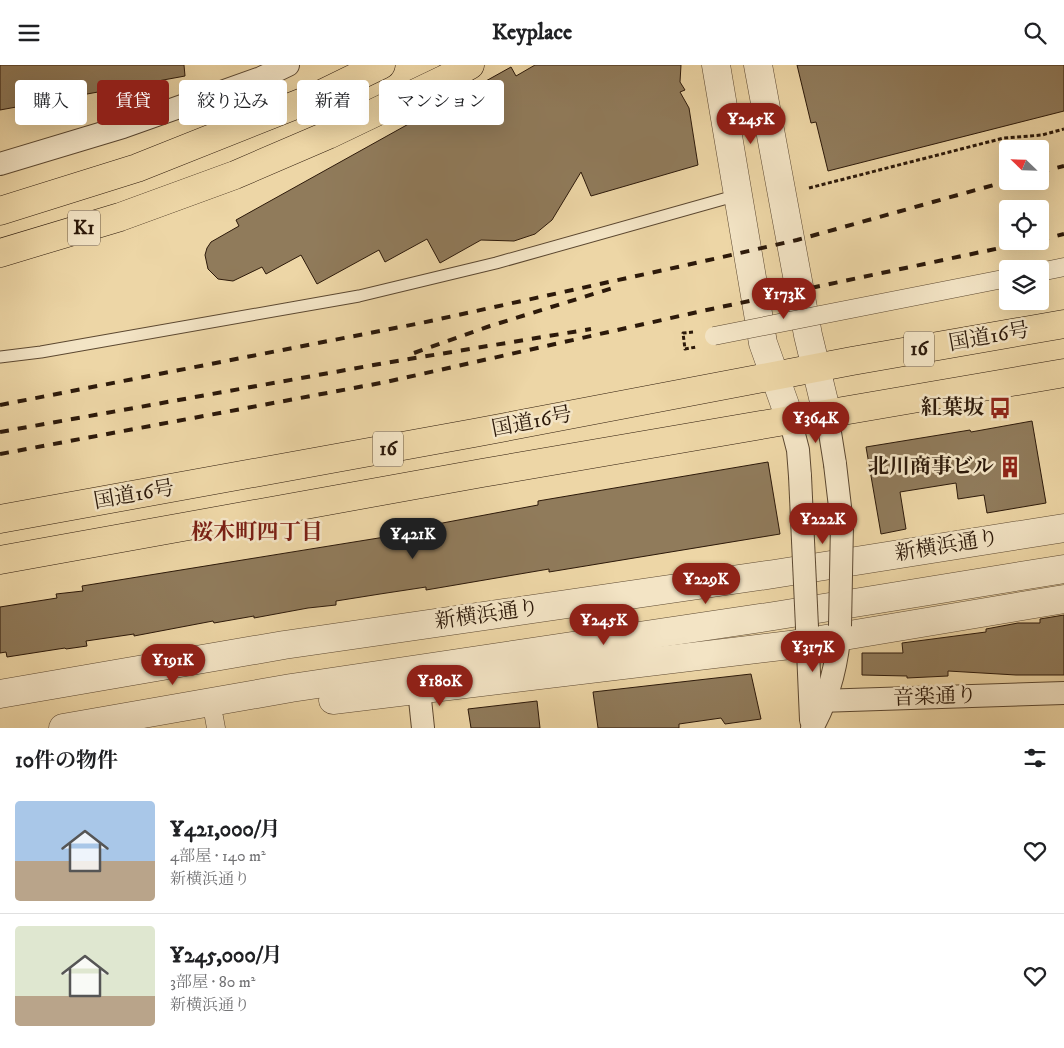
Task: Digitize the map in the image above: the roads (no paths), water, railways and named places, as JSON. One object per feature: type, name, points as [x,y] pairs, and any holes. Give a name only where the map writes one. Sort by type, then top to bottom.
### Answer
[{"type":"highway","name":"K1","points":[[0,211],[137,169],[313,98],[381,65]]},
{"type":"highway","name":"K1","points":[[0,253],[120,217],[236,175],[303,146],[445,79],[470,65]]},
{"type":"highway","points":[[0,200],[137,169]]},
{"type":"highway","points":[[0,271],[29,260],[120,217]]},
{"type":"highway","name":"国道16号","points":[[0,519],[455,436],[774,375],[1064,324]]},
{"type":"highway","name":"国道16号","points":[[0,560],[790,419],[1064,373]]},
{"type":"street","points":[[0,164],[123,127],[259,71],[288,65]]},
{"type":"street","points":[[716,65],[763,343],[790,419],[798,450],[807,635],[815,717]]},
{"type":"street","points":[[758,65],[808,335],[827,413],[842,524],[840,631],[815,717]]},
{"type":"street","points":[[1049,270],[1064,267]]},
{"type":"street","points":[[715,339],[999,280]]},
{"type":"street","name":"新横浜通り","points":[[0,695],[284,645],[764,575],[1064,528]]},
{"type":"street","name":"新横浜通り","points":[[63,728],[291,688],[774,616],[1064,569]]},
{"type":"street","points":[[149,728],[215,723],[293,704],[419,690],[1064,599]]},
{"type":"street","points":[[419,690],[423,728]]},
{"type":"street","name":"音楽通り","points":[[815,717],[1064,693]]},
{"type":"lane","points":[[0,357],[359,296],[496,263],[738,195]]},
{"type":"railway","points":[[1049,170],[1064,166]]},
{"type":"railway","points":[[0,405],[421,323],[687,265],[797,240],[999,184]]},
{"type":"railway","points":[[1049,238],[1064,234]]},
{"type":"railway","points":[[0,454],[386,382],[702,311],[999,248]]},
{"type":"railway","points":[[414,353],[490,326],[616,287]]},
{"type":"railway","points":[[0,432],[385,363],[591,329]]},
{"type":"place","name":"紅葉坂","points":[[1000,408]]},
{"type":"place","name":"北川商事ビル","points":[[1010,467]]},
{"type":"district","name":"桜木町四丁目","points":[[257,532]]}]
